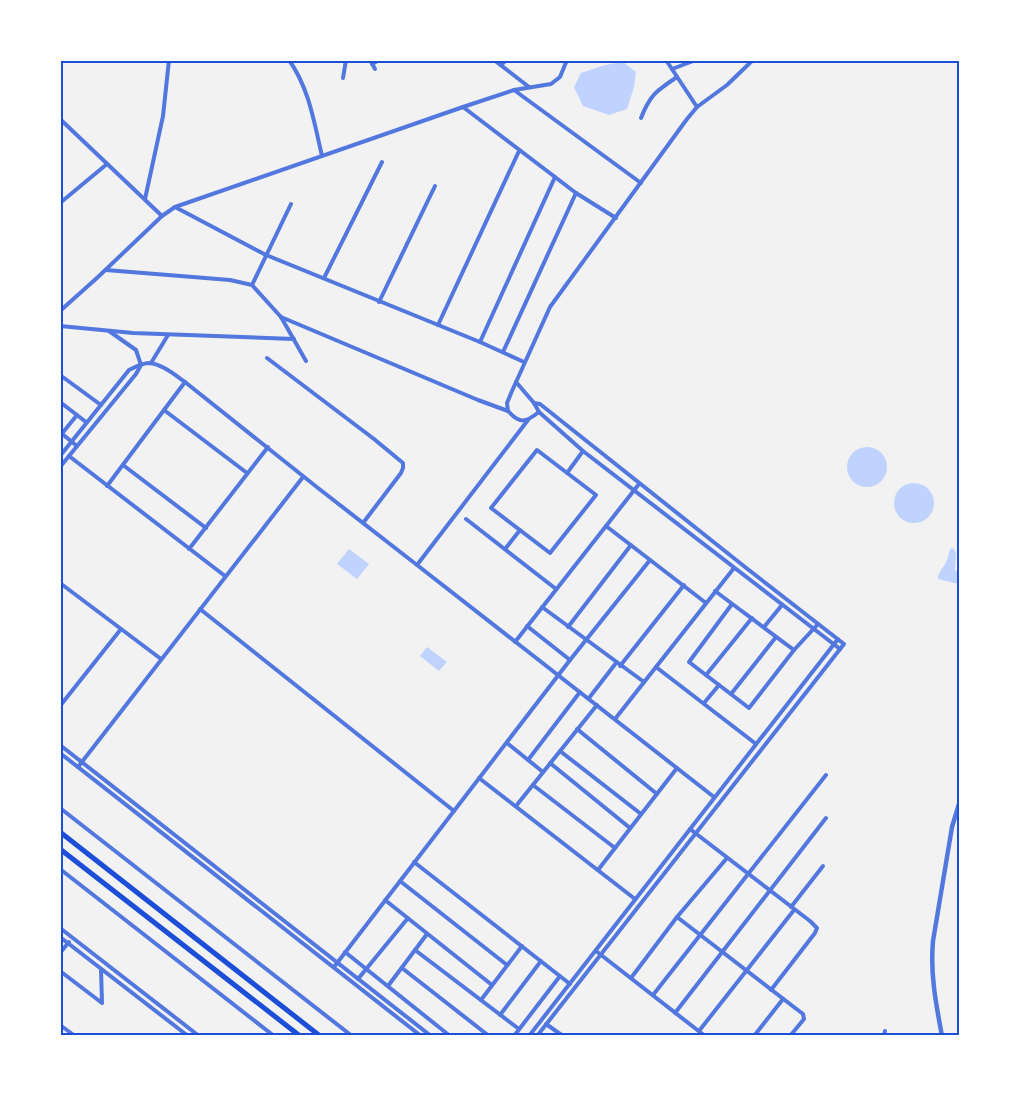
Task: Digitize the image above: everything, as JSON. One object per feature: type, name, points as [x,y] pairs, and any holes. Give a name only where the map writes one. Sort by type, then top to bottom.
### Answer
[{"type":"main road","points":[[60,832],[320,1036]]},
{"type":"main road","points":[[60,849],[300,1036]]},
{"type":"main road","points":[[290,1028],[297,1018]]},
{"type":"street","points":[[145,199],[163,116],[169,60]]},
{"type":"street","points":[[289,60],[304,87],[311,107],[322,156]]},
{"type":"street","points":[[343,78],[346,60]]},
{"type":"street","points":[[375,69],[371,62],[379,60]]},
{"type":"street","points":[[494,60],[529,88]]},
{"type":"street","points":[[501,65],[506,60]]},
{"type":"street","points":[[60,311],[162,216],[175,207],[514,90],[557,81],[567,60]]},
{"type":"street","points":[[666,60],[697,107]]},
{"type":"street","points":[[679,67],[684,60]]},
{"type":"street","points":[[672,69],[696,60]]},
{"type":"street","points":[[508,411],[507,403],[550,307],[687,119],[697,107],[727,85],[753,60]]},
{"type":"street","points":[[641,118],[652,95],[677,77]]},
{"type":"street","points":[[514,90],[641,183]]},
{"type":"street","points":[[463,107],[576,193],[616,218]]},
{"type":"street","points":[[60,119],[162,216]]},
{"type":"street","points":[[438,325],[519,151]]},
{"type":"street","points":[[324,278],[382,162]]},
{"type":"street","points":[[60,203],[107,164]]},
{"type":"street","points":[[480,342],[555,177]]},
{"type":"street","points":[[379,302],[435,186]]},
{"type":"street","points":[[503,352],[576,193]]},
{"type":"street","points":[[252,285],[291,204]]},
{"type":"street","points":[[175,207],[266,255],[524,362]]},
{"type":"street","points":[[106,270],[230,280],[252,285],[281,317],[306,361]]},
{"type":"street","points":[[281,317],[508,411],[521,421],[529,420]]},
{"type":"street","points":[[60,326],[168,335],[294,339]]},
{"type":"street","points":[[60,467],[141,365],[136,350],[108,331]]},
{"type":"street","points":[[151,363],[168,335]]},
{"type":"street","points":[[267,358],[402,463],[403,468],[398,477],[363,523]]},
{"type":"street","points":[[60,456],[129,370],[151,363],[170,372],[714,797]]},
{"type":"street","points":[[60,375],[101,405]]},
{"type":"street","points":[[516,381],[539,412],[583,451],[840,649]]},
{"type":"street","points":[[107,486],[185,382]]},
{"type":"street","points":[[60,402],[86,422]]},
{"type":"street","points":[[534,403],[540,404],[844,644],[537,1036]]},
{"type":"street","points":[[164,410],[247,472]]},
{"type":"street","points":[[417,565],[529,420],[539,412]]},
{"type":"street","points":[[77,415],[60,434],[77,446]]},
{"type":"street","points":[[189,549],[268,447]]},
{"type":"street","points":[[537,450],[596,495],[550,553],[520,530],[491,508],[537,450]]},
{"type":"street","points":[[567,473],[583,451]]},
{"type":"street","points":[[69,456],[225,576]]},
{"type":"street","points":[[123,465],[206,528]]},
{"type":"street","points":[[78,767],[303,477]]},
{"type":"street","points":[[515,642],[639,484]]},
{"type":"street","points":[[466,519],[556,589]]},
{"type":"street","points":[[606,526],[706,603]]},
{"type":"street","points":[[505,549],[520,530]]},
{"type":"street","points":[[568,627],[631,545]]},
{"type":"street","points":[[333,967],[650,560]]},
{"type":"street","points":[[615,719],[734,568]]},
{"type":"street","points":[[60,583],[161,659]]},
{"type":"street","points":[[589,699],[684,585]]},
{"type":"street","points":[[715,591],[794,650]]},
{"type":"street","points":[[732,604],[689,662],[748,708],[818,624]]},
{"type":"street","points":[[764,627],[782,605]]},
{"type":"street","points":[[542,607],[644,682]]},
{"type":"street","points":[[200,609],[454,811]]},
{"type":"street","points":[[706,675],[752,618]]},
{"type":"street","points":[[527,626],[570,660]]},
{"type":"street","points":[[60,706],[121,629]]},
{"type":"street","points":[[731,694],[776,637]]},
{"type":"street","points":[[529,1036],[838,639]]},
{"type":"street","points":[[656,666],[756,744]]},
{"type":"street","points":[[704,703],[719,685]]},
{"type":"street","points":[[528,760],[580,692]]},
{"type":"street","points":[[516,806],[597,705]]},
{"type":"street","points":[[577,729],[657,794]]},
{"type":"street","points":[[507,743],[543,772]]},
{"type":"street","points":[[60,745],[431,1036]]},
{"type":"street","points":[[560,751],[641,814]]},
{"type":"street","points":[[60,753],[421,1036]]},
{"type":"street","points":[[550,763],[630,828]]},
{"type":"street","points":[[598,870],[677,768]]},
{"type":"street","points":[[653,995],[826,775]]},
{"type":"street","points":[[479,778],[635,899]]},
{"type":"street","points":[[533,785],[615,848]]},
{"type":"street","points":[[942,1036],[935,1000],[933,941],[952,827],[959,804]]},
{"type":"street","points":[[60,808],[352,1036]]},
{"type":"street","points":[[675,1013],[826,818]]},
{"type":"street","points":[[690,829],[815,925],[816,930],[771,990]]},
{"type":"street","points":[[631,978],[677,917],[727,858]]},
{"type":"street","points":[[414,862],[570,984]]},
{"type":"street","points":[[699,1030],[793,909],[823,866]]},
{"type":"street","points":[[60,869],[274,1036]]},
{"type":"street","points":[[400,881],[507,965]]},
{"type":"street","points":[[385,900],[492,985]]},
{"type":"street","points":[[677,917],[804,1016],[790,1036]]},
{"type":"street","points":[[358,979],[408,918]]},
{"type":"street","points":[[60,928],[199,1036]]},
{"type":"street","points":[[388,986],[427,933]]},
{"type":"street","points":[[60,937],[188,1036]]},
{"type":"street","points":[[60,953],[72,938]]},
{"type":"street","points":[[481,1000],[522,946]]},
{"type":"street","points":[[415,950],[519,1029]]},
{"type":"street","points":[[596,951],[705,1036]]},
{"type":"street","points":[[345,952],[450,1036]]},
{"type":"street","points":[[500,1015],[541,961]]},
{"type":"street","points":[[402,968],[489,1036]]},
{"type":"street","points":[[60,971],[102,1003],[101,969]]},
{"type":"street","points":[[514,1036],[560,976]]},
{"type":"street","points":[[754,1036],[783,999]]},
{"type":"street","points":[[551,1008],[556,1012]]},
{"type":"street","points":[[546,1024],[562,1036]]},
{"type":"street","points":[[60,1025],[75,1036]]},
{"type":"water","points":[[623,62],[636,72],[627,109],[609,115],[583,106],[574,87],[581,73]]},
{"type":"water","points":[[867,447],[881,453],[887,467],[881,481],[867,487],[853,481],[847,467],[853,453]]},
{"type":"water","points":[[914,483],[928,489],[934,503],[928,517],[914,523],[900,517],[894,503],[900,489]]},
{"type":"water","points":[[951,548],[956,554],[955,570],[959,574],[959,583],[938,579]]},
{"type":"water","points":[[349,549],[369,564],[357,579],[337,564]]},
{"type":"water","points":[[427,647],[447,662],[439,671],[420,656]]}]
